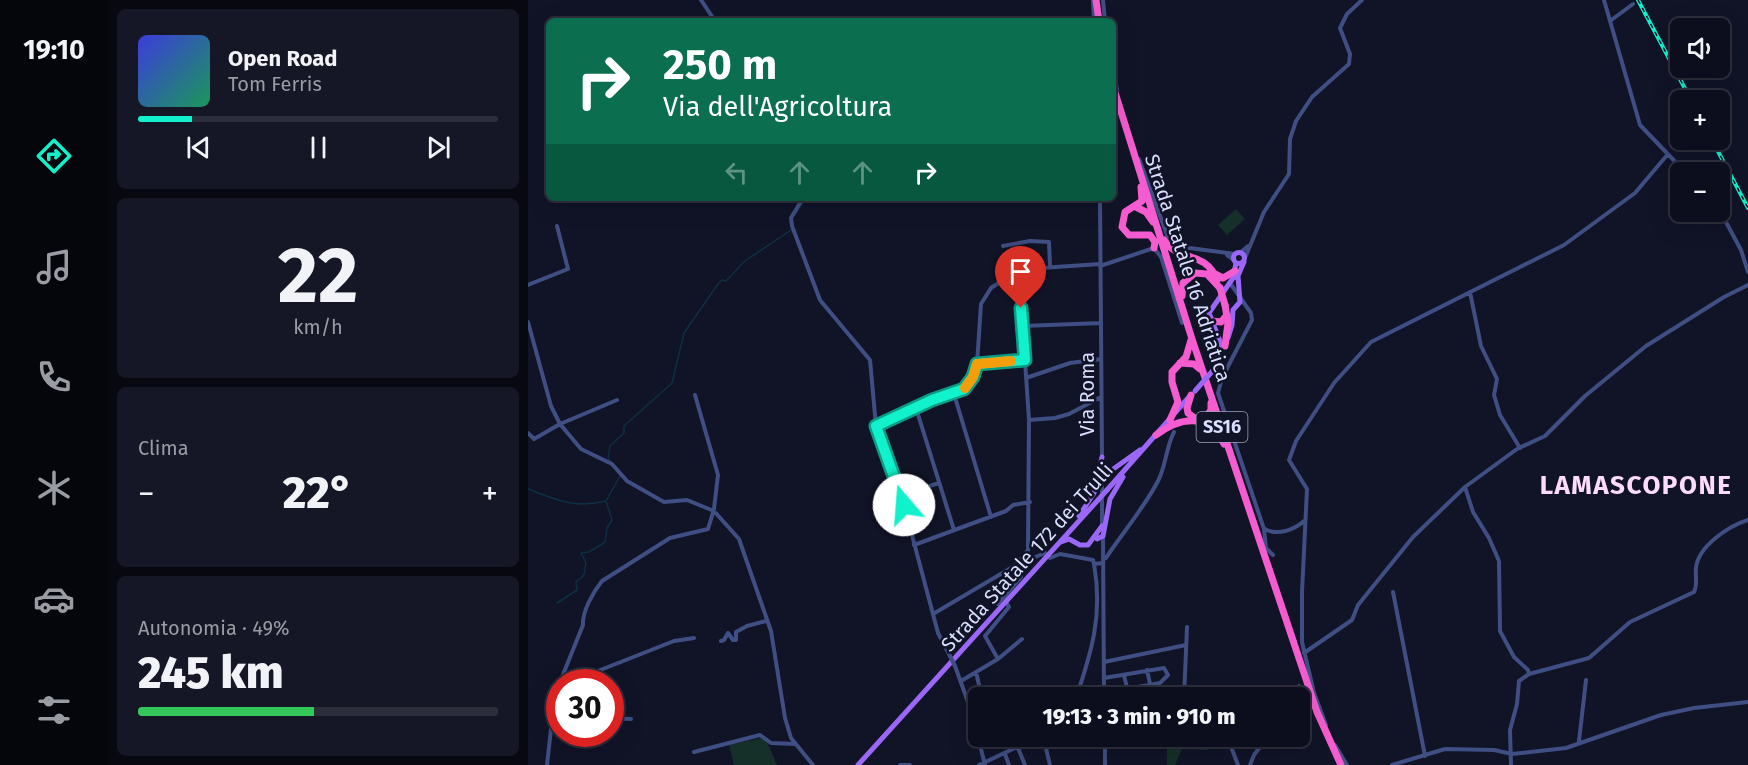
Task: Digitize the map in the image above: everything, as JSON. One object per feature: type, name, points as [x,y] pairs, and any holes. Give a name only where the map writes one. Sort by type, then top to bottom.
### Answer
[{"type":"highway","points":[[1098,0],[1101,18]]},
{"type":"highway","name":"Strada Statale 16 Adriatica","points":[[1116,96],[1200,369],[1310,700],[1337,765]]},
{"type":"highway","name":"Strada Statale 16 Adriatica","points":[[1116,105],[1155,222]]},
{"type":"highway","points":[[1140,181],[1142,197],[1140,204],[1125,212],[1122,227],[1129,235],[1150,235],[1155,242],[1154,248]]},
{"type":"highway","points":[[1136,207],[1146,212],[1155,222],[1169,247],[1203,261],[1215,274],[1223,278],[1236,274]]},
{"type":"highway","points":[[1170,420],[1178,402],[1172,372],[1192,343],[1183,300],[1183,283],[1190,275],[1200,272],[1213,279],[1221,290]]},
{"type":"highway","points":[[1215,274],[1227,315],[1225,346]]},
{"type":"highway","points":[[1212,321],[1221,322],[1227,315]]},
{"type":"highway","name":"Strada Statale 16 Adriatica","points":[[1192,343],[1317,712],[1341,765]]},
{"type":"highway","points":[[1180,363],[1194,364],[1200,369]]},
{"type":"highway","points":[[1174,386],[1181,392],[1193,393],[1188,413],[1196,419],[1202,419],[1209,414],[1211,400]]},
{"type":"highway","points":[[1156,435],[1175,423],[1196,421],[1216,432],[1229,456]]},
{"type":"main road","points":[[1236,257],[1244,260]]},
{"type":"main road","points":[[1236,257],[1244,260]]},
{"type":"main road","points":[[1236,257],[1236,274]]},
{"type":"main road","points":[[1216,367],[1221,344],[1209,317],[1210,309],[1221,290],[1231,286],[1244,260]]},
{"type":"main road","name":"Strada Statale 172 dei Trulli","points":[[858,765],[1216,367],[1232,325],[1233,310],[1238,306],[1240,297],[1236,274]]},
{"type":"main road","points":[[1238,306],[1245,305]]},
{"type":"main road","points":[[1102,477],[1149,443]]},
{"type":"main road","points":[[1059,542],[1065,539],[1072,540],[1084,546],[1098,538],[1110,499],[1137,456]]},
{"type":"main road","points":[[1102,457],[1104,466],[1112,469]]},
{"type":"main road","points":[[1066,535],[1094,493],[1102,457]]},
{"type":"main road","points":[[1072,540],[1071,533],[1076,524]]},
{"type":"main road","points":[[1098,538],[1102,524]]},
{"type":"main road","points":[[1098,538],[1103,544]]},
{"type":"street","points":[[700,0],[713,18]]},
{"type":"street","points":[[1095,18],[1098,0]]},
{"type":"street","points":[[1244,260],[1248,245],[1264,212],[1288,174],[1290,139],[1296,121],[1312,97],[1349,64],[1350,54],[1340,28],[1347,14],[1362,0]]},
{"type":"street","points":[[1604,0],[1640,125],[1676,162]]},
{"type":"street","points":[[1610,21],[1633,4]]},
{"type":"street","points":[[1116,81],[1147,183],[1169,240],[1182,247],[1236,257],[1248,245]]},
{"type":"street","points":[[1347,765],[1333,741],[1314,693],[1302,642],[1306,489],[1289,460],[1296,441],[1334,383],[1371,342],[1564,245],[1635,193],[1668,154]]},
{"type":"street","points":[[801,201],[791,218],[791,224],[820,300],[870,360],[876,426],[901,495],[938,633],[955,666],[968,703]]},
{"type":"street","name":"Via Roma","points":[[1098,538],[1102,524],[1101,323],[1098,265],[1100,201]]},
{"type":"street","points":[[1726,222],[1741,250],[1748,272]]},
{"type":"street","points":[[528,285],[568,268],[557,226]]},
{"type":"street","points":[[1002,246],[1030,241],[1050,242],[1050,266]]},
{"type":"street","points":[[876,426],[964,389],[973,377],[977,364],[981,304],[985,295],[1002,280],[1019,271],[1050,266],[1098,265],[1154,248],[1161,257],[1182,323]]},
{"type":"street","points":[[1019,271],[1029,420],[1030,544],[1027,557]]},
{"type":"street","points":[[1304,653],[1352,620],[1358,605],[1413,537],[1465,487],[1520,448],[1545,436],[1585,396],[1646,346],[1724,297],[1748,285]]},
{"type":"street","points":[[1231,286],[1252,316],[1251,324],[1222,378],[1218,393],[1264,529],[1266,548],[1273,555]]},
{"type":"street","points":[[1470,292],[1481,346],[1497,379],[1494,395],[1500,415],[1520,448]]},
{"type":"street","points":[[528,322],[551,406],[560,424],[581,449],[612,464],[627,481],[664,502],[687,500],[714,511],[742,544],[774,645],[785,718],[791,738],[813,765]]},
{"type":"street","points":[[1023,326],[1101,323]]},
{"type":"street","points":[[1026,378],[1070,363],[1101,359]]},
{"type":"street","points":[[977,364],[1025,360]]},
{"type":"street","points":[[954,394],[991,517]]},
{"type":"street","points":[[565,669],[583,625],[582,620],[602,581],[670,538],[708,529],[714,511],[718,475],[695,395]]},
{"type":"street","points":[[528,434],[534,439],[560,424],[617,400]]},
{"type":"street","points":[[1029,420],[1055,418],[1102,400]]},
{"type":"street","points":[[916,408],[954,530]]},
{"type":"street","points":[[1094,564],[1106,558],[1124,529],[1139,512],[1158,480],[1174,432]]},
{"type":"street","points":[[901,495],[939,483]]},
{"type":"street","points":[[1465,487],[1473,512],[1489,538],[1498,561],[1500,631],[1514,657],[1528,670],[1529,674]]},
{"type":"street","points":[[914,545],[1006,511],[1013,505],[1030,502]]},
{"type":"street","points":[[1511,765],[1509,730],[1517,704],[1518,685],[1529,674],[1589,658],[1630,622],[1694,592],[1697,585],[1696,568],[1701,553],[1736,524],[1748,520]]},
{"type":"street","points":[[1297,528],[1305,521]]},
{"type":"street","points":[[1297,528],[1304,535]]},
{"type":"street","points":[[1264,529],[1275,533],[1305,528]]},
{"type":"street","points":[[1103,544],[1104,687]]},
{"type":"street","points":[[933,614],[1027,557],[1045,553]]},
{"type":"street","points":[[1050,558],[1060,554],[1093,560],[1094,564],[1097,619],[1095,636],[1079,687]]},
{"type":"street","points":[[998,604],[1021,577],[1021,572],[1016,565]]},
{"type":"street","points":[[1393,592],[1425,756]]},
{"type":"street","points":[[998,659],[985,636],[1009,607],[1006,602]]},
{"type":"street","points":[[721,641],[728,633],[735,640],[736,632],[747,626],[766,621]]},
{"type":"street","points":[[1184,687],[1187,627]]},
{"type":"street","points":[[603,669],[674,641],[694,638]]},
{"type":"street","points":[[961,681],[998,659],[1023,639]]},
{"type":"street","points":[[1104,662],[1186,645]]},
{"type":"street","points":[[1104,678],[1166,669],[1167,676],[1160,683],[1136,687]]},
{"type":"street","points":[[1147,670],[1150,684]]},
{"type":"street","points":[[976,672],[980,687]]},
{"type":"street","points":[[1124,676],[1127,687]]},
{"type":"street","points":[[1581,743],[1579,741],[1586,680]]},
{"type":"street","points":[[1392,765],[1445,749],[1494,750],[1512,754],[1566,748],[1661,716],[1694,708],[1748,702]]},
{"type":"street","points":[[624,719],[631,719]]},
{"type":"street","points":[[694,752],[760,735],[771,743],[796,744]]},
{"type":"street","points":[[547,765],[549,747]]},
{"type":"street","points":[[981,747],[985,764]]},
{"type":"street","points":[[1046,747],[1050,765]]},
{"type":"street","points":[[1105,747],[1105,765]]},
{"type":"street","points":[[1231,747],[1238,765]]},
{"type":"street","points":[[1250,765],[1260,747]]},
{"type":"street","points":[[979,765],[1018,748],[1025,765]]},
{"type":"street","points":[[1005,754],[1009,765]]},
{"type":"street","points":[[900,765],[910,765]]},
{"type":"green space","points":[[1236,209],[1245,219],[1227,235],[1218,225]]},
{"type":"green space","points":[[762,738],[768,744],[777,765],[734,765],[729,745]]},
{"type":"green space","points":[[1167,747],[1208,747],[1208,750],[1182,749],[1175,765],[1167,765]]},
{"type":"waterway","points":[[796,213],[804,201]]},
{"type":"waterway","points":[[611,462],[608,458],[610,446],[624,433],[624,426],[672,383],[684,333],[718,284],[722,280],[726,281],[745,261],[791,230]]},
{"type":"waterway","points":[[528,489],[575,504],[595,503],[606,501],[620,476]]},
{"type":"waterway","points":[[557,603],[577,590],[576,582],[584,575],[586,563],[581,553],[589,552],[605,542],[607,528],[612,520],[606,501]]},
{"type":"railway","points":[[1638,0],[1686,90]]},
{"type":"railway","points":[[1717,150],[1748,208]]},
{"type":"slow traffic","points":[[965,388],[973,377],[977,364],[1011,361]]},
{"type":"district","name":"LAMASCOPONE","points":[[1636,485]]},
{"type":"route","points":[[904,505],[876,426],[932,400],[964,389],[973,377],[977,364],[1025,360],[1021,308]]}]
